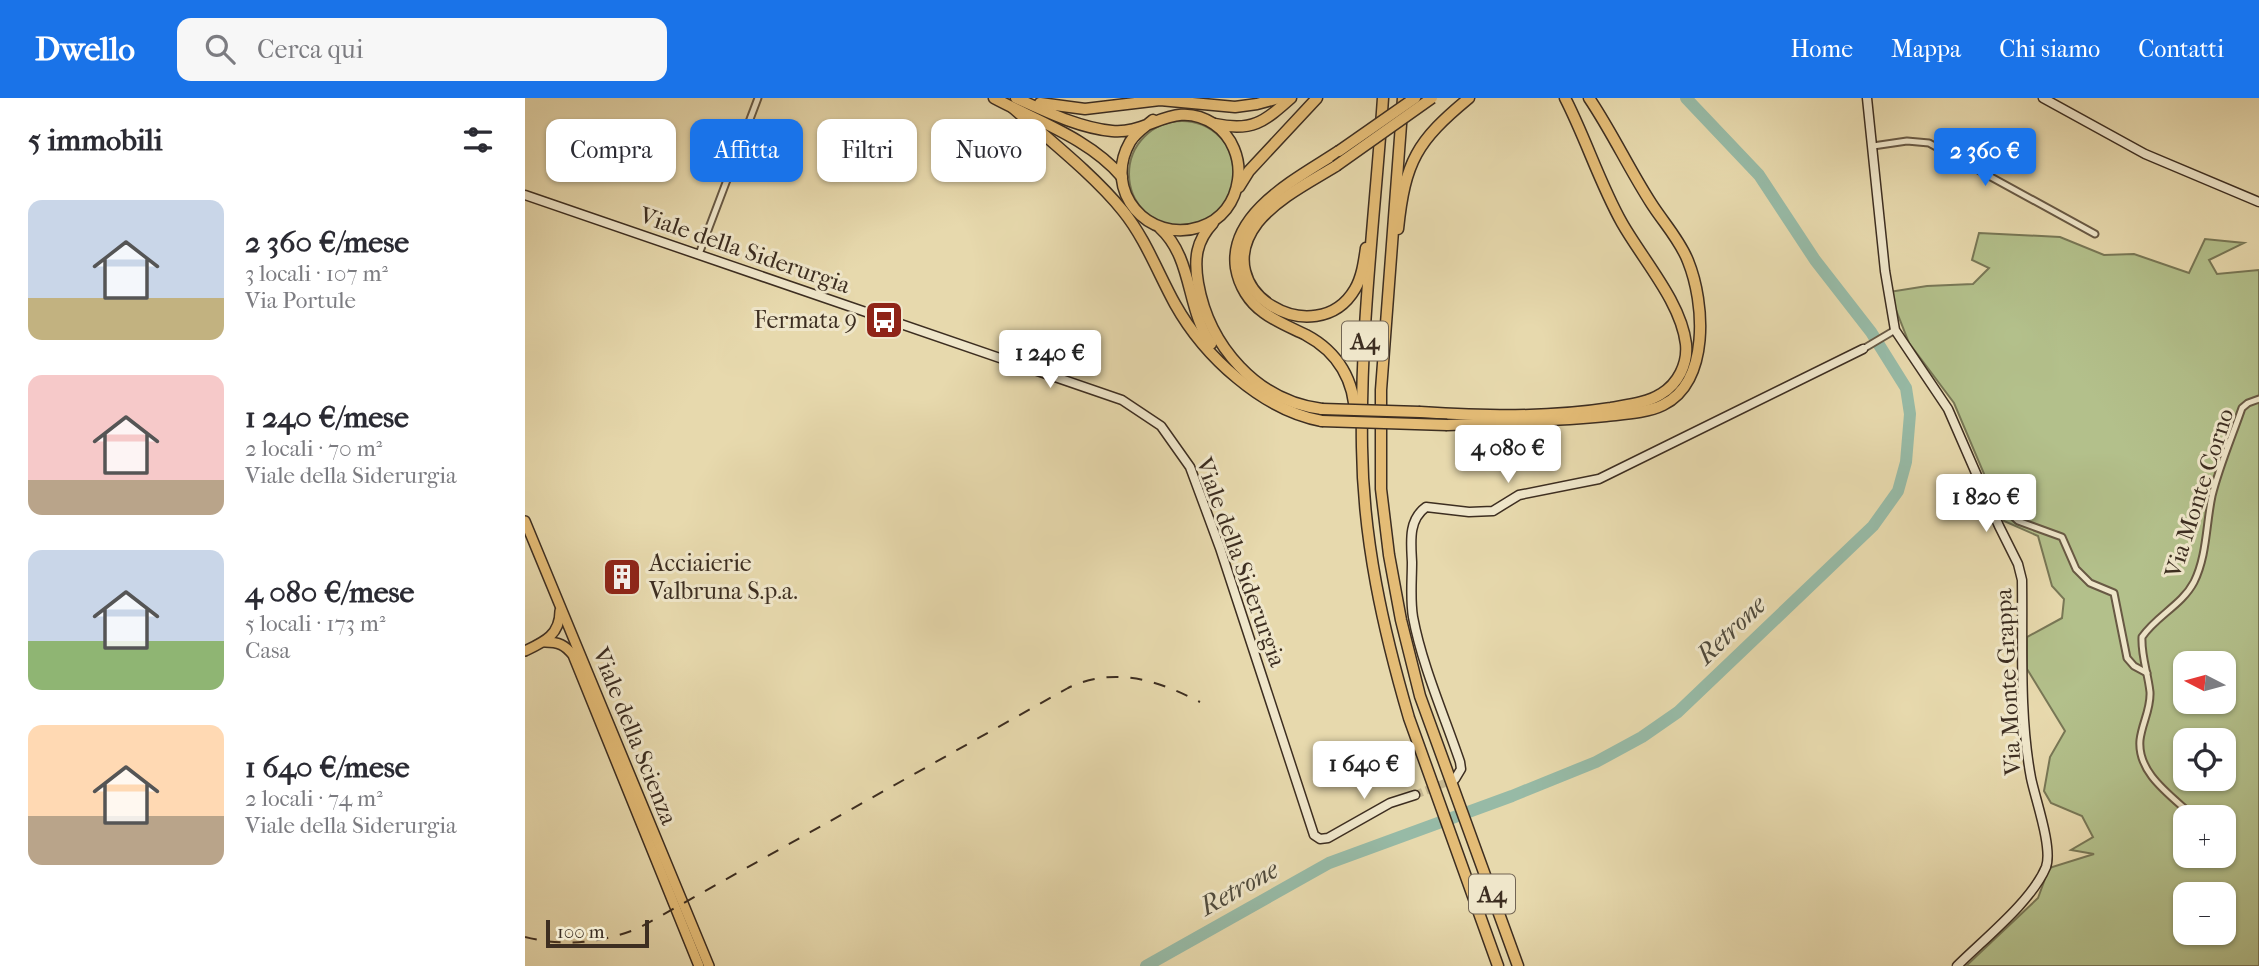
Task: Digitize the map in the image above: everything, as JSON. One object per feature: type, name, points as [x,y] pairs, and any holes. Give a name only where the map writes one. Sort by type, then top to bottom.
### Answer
[{"type":"highway","points":[[994,98],[1085,109],[1160,100],[1235,107],[1279,98]]},
{"type":"highway","points":[[1015,102],[1112,131],[1128,130],[1171,114],[1187,114],[1231,128],[1248,128],[1261,123],[1291,98]]},
{"type":"highway","points":[[1317,98],[1249,171],[1228,206],[1203,234],[1195,258],[1199,292],[1217,337],[1232,359],[1260,384],[1296,404],[1322,410],[1502,417],[1613,408],[1644,401],[1662,394],[1680,374],[1686,360],[1686,346],[1676,311],[1621,221],[1565,98]]},
{"type":"highway","points":[[1382,98],[1366,250],[1358,283],[1343,303],[1324,313],[1306,316],[1278,311],[1259,298],[1250,283],[1245,257],[1249,239],[1266,214],[1336,166],[1432,98]]},
{"type":"highway","name":"A4","points":[[1382,98],[1362,394],[1364,485],[1375,583],[1396,676],[1498,966]]},
{"type":"highway","name":"A4","points":[[1403,98],[1382,375],[1381,489],[1394,588],[1420,696],[1518,966]]},
{"type":"highway","points":[[1375,583],[1366,552],[1360,512],[1355,400],[1348,377],[1338,361],[1323,346],[1273,319],[1255,305],[1243,289],[1236,267],[1236,250],[1239,238],[1252,215],[1270,199],[1415,98]]},
{"type":"highway","points":[[1382,375],[1407,173],[1427,137],[1469,98]]},
{"type":"highway","points":[[1557,98],[1581,134]]},
{"type":"highway","points":[[1015,102],[1122,209],[1183,316],[1205,345],[1230,370],[1271,403],[1292,414],[1322,422],[1447,425],[1546,422],[1660,407],[1675,398],[1691,379],[1698,358],[1699,315],[1696,286],[1688,260],[1651,204],[1590,100]]},
{"type":"highway","points":[[1015,102],[1109,162],[1122,177]]},
{"type":"highway","points":[[1153,120],[1139,131],[1125,153],[1122,177],[1133,207],[1150,223],[1172,231],[1188,231],[1215,220]]},
{"type":"highway","points":[[1213,123],[1229,139],[1237,157],[1237,190]]},
{"type":"highway","points":[[1160,228],[1177,249],[1194,308],[1206,337],[1230,370]]},
{"type":"main road","name":"Viale della Scienza","points":[[525,521],[709,966]]},
{"type":"main road","points":[[525,651],[545,642],[555,633],[560,620],[560,606]]},
{"type":"main road","name":"Viale della Scienza","points":[[545,642],[566,646],[573,655],[699,966]]},
{"type":"street","points":[[699,254],[758,98]]},
{"type":"street","name":"Via Monte Grappa","points":[[1867,98],[1885,271],[1895,330],[1948,410],[1980,486],[2018,564],[2022,580],[2024,716],[2031,778],[2043,820],[2047,864],[2031,892],[1957,966]]},
{"type":"street","points":[[2046,99],[2145,154],[2259,202]]},
{"type":"street","points":[[1873,146],[1907,141],[1929,143],[2095,234]]},
{"type":"street","name":"Viale della Siderurgia","points":[[525,195],[1122,400],[1161,426],[1190,467],[1220,548],[1314,835],[1320,839],[1328,838],[1391,803],[1415,794]]},
{"type":"street","points":[[1455,779],[1461,769],[1460,762],[1426,668],[1412,614],[1411,539],[1417,513],[1426,508],[1493,511],[1519,495],[1599,479],[1863,349],[1895,330]]},
{"type":"street","name":"Via Monte Corno","points":[[2181,805],[2143,765],[2140,739],[2148,713],[2150,693],[2142,637],[2194,582],[2202,556],[2212,496],[2242,408],[2259,400]]},
{"type":"street","points":[[1980,486],[2018,521],[2062,537],[2076,569],[2090,583],[2114,593],[2127,658],[2147,674]]},
{"type":"green space","points":[[1182,121],[1202,125],[1219,137],[1231,154],[1235,174],[1231,194],[1219,211],[1202,223],[1182,227],[1162,223],[1145,211],[1133,194],[1129,174],[1133,154],[1145,137],[1162,125]]},
{"type":"green space","points":[[1979,233],[2060,237],[2104,255],[2134,254],[2189,273],[2205,239],[2244,243],[2209,260],[2217,274],[2259,270],[2259,966],[1966,966],[2038,898],[2049,868],[2094,854],[2071,850],[2093,837],[2082,816],[2051,803],[2044,791],[2050,757],[2065,731],[2027,669],[2027,637],[2062,618],[2064,599],[2052,586],[2038,536],[2004,521],[1954,403],[1909,343],[1889,292],[1927,286],[1973,284],[1989,268],[1972,260]]},
{"type":"waterway","name":"Retrone","points":[[1146,966],[1329,863],[1512,796],[1596,762],[1642,737],[1678,712],[1873,526],[1898,491],[1906,462],[1910,414],[1906,388],[1871,332],[1815,260],[1759,175],[1686,98]]},
{"type":"tunnel","points":[[1415,795],[1455,779]]},
{"type":"railway","points":[[525,937],[554,942],[583,942],[639,928],[1068,688],[1085,681],[1135,678],[1168,687],[1200,702]]},
{"type":"place","name":"Fermata 9","points":[[884,320]]},
{"type":"place","name":"Acciaierie Valbruna S.p.a.","points":[[622,577]]}]
